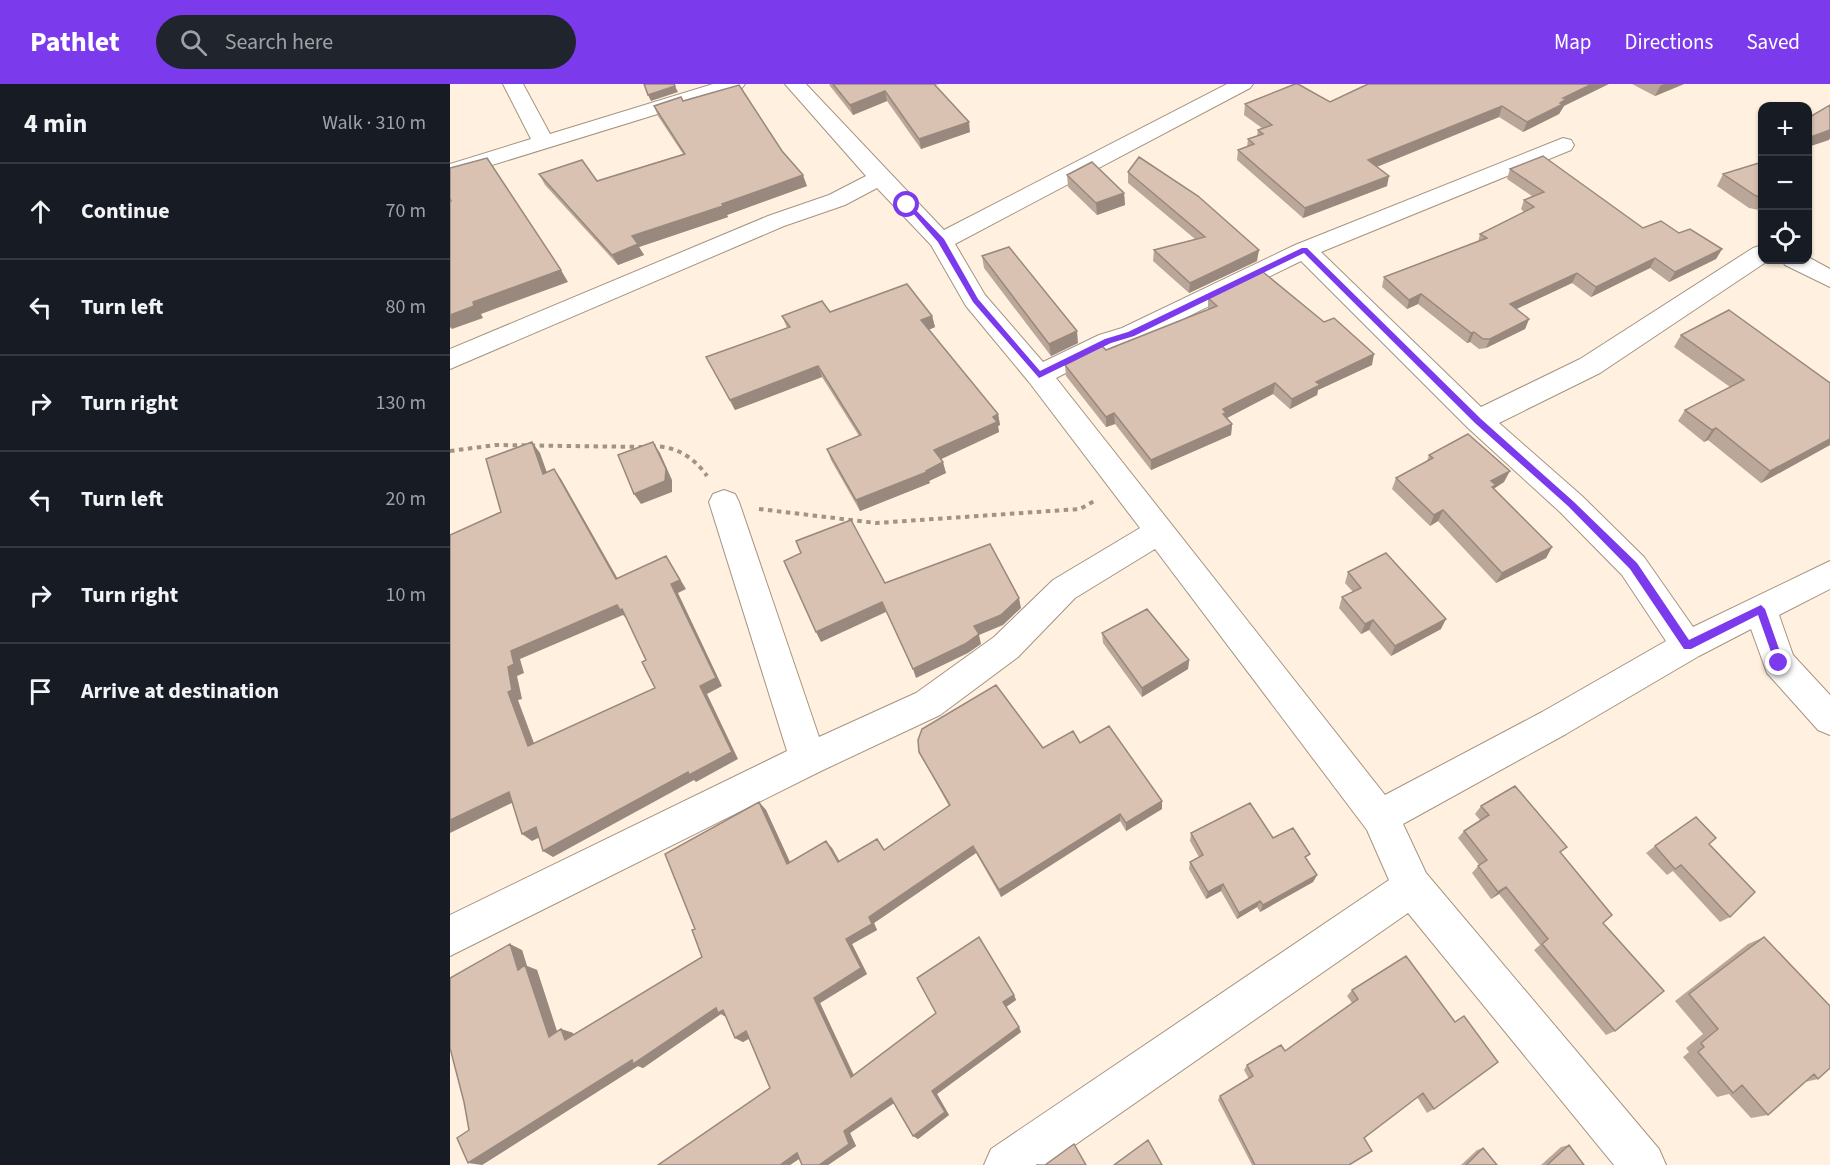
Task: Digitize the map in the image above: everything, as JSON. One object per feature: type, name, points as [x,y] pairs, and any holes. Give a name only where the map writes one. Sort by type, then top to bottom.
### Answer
[{"type":"street","points":[[513,84],[544,144]]},
{"type":"street","points":[[450,171],[735,84]]},
{"type":"street","points":[[795,84],[941,241],[975,300],[1039,375],[1380,817],[1412,887],[1643,1165]]},
{"type":"street","points":[[941,241],[1243,84]]},
{"type":"street","points":[[1039,375],[1108,341],[1131,334],[1305,250],[1563,145]]},
{"type":"street","points":[[450,360],[776,221],[837,200],[892,190]]},
{"type":"street","points":[[1305,250],[1478,421],[1571,504],[1633,566],[1687,646]]},
{"type":"street","points":[[1478,421],[1590,366],[1758,256]]},
{"type":"street","points":[[1802,264],[1830,279]]},
{"type":"street","points":[[724,502],[808,759]]},
{"type":"street","points":[[450,936],[808,759],[928,704],[1006,647],[1064,589],[1160,531]]},
{"type":"street","points":[[1380,817],[1554,723],[1687,646],[1830,574]]},
{"type":"street","points":[[1761,609],[1779,663],[1830,719]]},
{"type":"street","points":[[1007,1165],[1412,887]]},
{"type":"path","points":[[450,451],[524,445],[620,448],[661,445],[686,452],[705,472],[724,502],[754,508],[876,523],[1080,509],[1123,485]]},
{"type":"building","points":[[644,84],[674,84],[675,86],[648,95]]},
{"type":"building","points":[[833,84],[934,84],[969,122],[919,139],[885,91],[850,105]]},
{"type":"building","points":[[1295,84],[1330,102],[1368,84],[1592,84],[1563,98],[1566,99],[1560,103],[1563,104],[1527,122],[1502,106],[1368,160],[1389,176],[1305,208],[1238,150],[1254,144],[1248,139],[1263,134],[1258,130],[1272,125],[1245,104]]},
{"type":"building","points":[[739,85],[782,151],[803,175],[722,204],[723,206],[632,236],[638,244],[612,255],[539,174],[582,160],[597,181],[685,154],[654,106],[681,97],[683,101]]},
{"type":"building","points":[[1830,105],[1830,130],[1812,137],[1812,116]]},
{"type":"building","points":[[1543,156],[1643,228],[1661,221],[1679,233],[1690,229],[1722,249],[1675,272],[1655,258],[1596,287],[1577,273],[1510,304],[1529,319],[1490,339],[1483,339],[1474,332],[1471,333],[1421,294],[1409,300],[1384,277],[1487,238],[1480,234],[1534,207],[1524,200],[1544,192],[1510,169]]},
{"type":"building","points":[[1139,157],[1198,196],[1259,250],[1190,283],[1154,250],[1205,237],[1128,172]]},
{"type":"building","points":[[487,158],[561,270],[473,302],[474,306],[450,315],[450,168]]},
{"type":"building","points":[[1092,162],[1124,193],[1096,203],[1067,175]]},
{"type":"building","points":[[1758,163],[1758,196],[1756,196],[1723,174]]},
{"type":"building","points":[[1009,247],[1077,331],[1049,344],[982,256]]},
{"type":"building","points":[[1263,272],[1324,322],[1334,318],[1374,354],[1316,382],[1320,385],[1292,399],[1275,383],[1223,409],[1226,413],[1223,414],[1232,424],[1151,460],[1114,413],[1106,417],[1065,365],[1102,346],[1106,350],[1217,306],[1208,298]]},
{"type":"building","points":[[907,284],[932,316],[921,320],[998,414],[993,417],[997,422],[934,450],[943,462],[927,472],[856,500],[827,449],[861,435],[818,366],[730,400],[706,357],[790,327],[782,316],[822,301],[830,312]]},
{"type":"building","points":[[1729,310],[1830,383],[1830,439],[1770,471],[1716,428],[1712,430],[1685,410],[1744,380],[1681,335]]},
{"type":"building","points":[[1468,434],[1510,471],[1491,481],[1496,485],[1492,487],[1552,547],[1502,573],[1443,510],[1434,515],[1396,478],[1433,458],[1429,455]]},
{"type":"building","points":[[532,442],[543,474],[554,469],[616,579],[666,556],[680,580],[671,584],[716,678],[700,686],[732,752],[689,775],[688,772],[543,851],[536,827],[522,834],[509,792],[450,820],[450,535],[501,512],[486,459]],"holes":[[[617,605],[620,610],[622,609],[646,660],[642,662],[655,688],[528,746],[508,692],[512,690],[508,667],[514,664],[511,651]]]},
{"type":"building","points":[[653,442],[666,469],[665,481],[634,494],[618,455]]},
{"type":"building","points":[[851,520],[885,583],[990,544],[1019,598],[1001,615],[974,626],[979,634],[965,644],[913,669],[882,602],[816,632],[784,561],[801,553],[796,541]]},
{"type":"building","points":[[1386,553],[1446,619],[1395,646],[1373,620],[1365,624],[1342,597],[1361,588],[1348,572]]},
{"type":"building","points":[[1147,609],[1189,660],[1142,688],[1102,633]]},
{"type":"building","points":[[996,685],[1043,748],[1073,731],[1080,743],[1109,726],[1162,801],[1126,823],[1120,814],[999,890],[973,846],[869,917],[872,924],[846,939],[861,968],[814,998],[851,1077],[936,1013],[917,978],[979,937],[1014,995],[1003,1002],[1019,1027],[932,1091],[945,1112],[913,1136],[891,1098],[844,1131],[849,1144],[819,1165],[802,1165],[797,1153],[780,1165],[658,1165],[770,1088],[746,1031],[735,1038],[723,1010],[718,1013],[716,1008],[633,1064],[632,1060],[468,1163],[457,1138],[469,1130],[450,1048],[450,978],[510,944],[518,970],[525,965],[549,1037],[561,1029],[565,1040],[702,957],[692,930],[695,929],[665,854],[759,802],[787,864],[826,841],[838,862],[877,839],[884,850],[950,805],[919,752],[918,740],[922,729]]},
{"type":"building","points":[[1515,786],[1567,847],[1560,852],[1612,915],[1603,923],[1664,991],[1615,1031],[1542,944],[1548,939],[1506,887],[1498,892],[1478,866],[1487,860],[1464,831],[1489,815],[1481,806]]},
{"type":"building","points":[[1250,803],[1273,838],[1293,828],[1310,854],[1305,857],[1317,875],[1263,905],[1260,901],[1239,913],[1223,884],[1208,892],[1190,862],[1203,855],[1191,833]]},
{"type":"building","points":[[1696,817],[1716,838],[1709,844],[1755,892],[1730,917],[1681,865],[1675,869],[1655,846]]},
{"type":"building","points":[[1764,937],[1830,1006],[1830,1068],[1818,1079],[1814,1074],[1768,1115],[1742,1085],[1733,1093],[1698,1052],[1704,1047],[1701,1043],[1718,1029],[1689,994]]},
{"type":"building","points":[[1406,956],[1455,1022],[1464,1016],[1498,1062],[1434,1109],[1423,1093],[1364,1138],[1372,1151],[1349,1165],[1255,1165],[1220,1096],[1253,1076],[1247,1065],[1281,1045],[1285,1051],[1358,999],[1352,990]]},
{"type":"building","points":[[1148,1140],[1162,1165],[1114,1165]]},
{"type":"building","points":[[1074,1144],[1086,1165],[1045,1165]]},
{"type":"building","points":[[1569,1145],[1584,1165],[1547,1165]]},
{"type":"building","points":[[1483,1148],[1497,1165],[1466,1165]]},
{"type":"route","points":[[907,205],[941,241],[975,300],[1039,375],[1091,348],[1131,334],[1305,250],[1478,421],[1571,504],[1633,566],[1687,646],[1761,609],[1779,663]]}]
